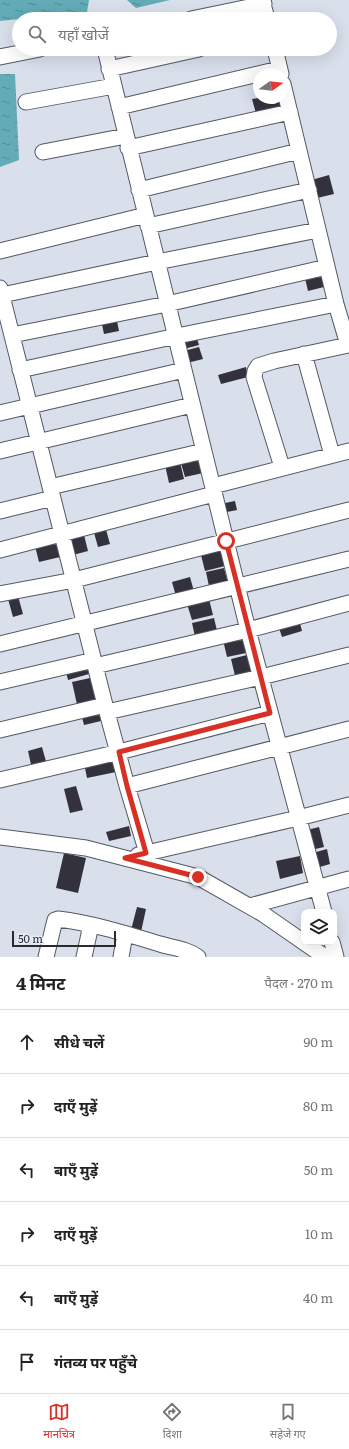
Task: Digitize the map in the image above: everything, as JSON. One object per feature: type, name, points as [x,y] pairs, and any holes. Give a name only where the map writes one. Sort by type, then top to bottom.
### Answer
[{"type":"street","points":[[221,12],[263,2],[265,12]]},
{"type":"street","points":[[0,57],[12,55]]},
{"type":"street","points":[[106,56],[248,630],[323,909]]},
{"type":"street","points":[[109,69],[168,56]]},
{"type":"street","points":[[276,56],[279,68]]},
{"type":"street","points":[[119,107],[253,77]]},
{"type":"street","points":[[26,102],[114,86]]},
{"type":"street","points":[[282,467],[254,377],[255,371],[258,366],[348,342],[336,304],[288,104]]},
{"type":"street","points":[[43,152],[127,142],[290,112]]},
{"type":"street","points":[[139,190],[299,151]]},
{"type":"street","points":[[0,251],[309,190]]},
{"type":"street","points":[[146,853],[106,708],[1,292],[318,230]]},
{"type":"street","points":[[12,335],[167,304],[327,267]]},
{"type":"street","points":[[20,370],[175,336],[336,304]]},
{"type":"street","points":[[304,354],[332,455]]},
{"type":"street","points":[[0,413],[184,370]]},
{"type":"street","points":[[0,452],[192,405]]},
{"type":"street","points":[[0,511],[51,492],[204,451]]},
{"type":"street","points":[[0,550],[213,490],[282,467],[349,451]]},
{"type":"street","points":[[0,594],[74,580],[349,510]]},
{"type":"street","points":[[0,644],[349,559]]},
{"type":"street","points":[[0,682],[248,630],[349,603]]},
{"type":"street","points":[[0,730],[261,677],[349,655]]},
{"type":"street","points":[[0,780],[119,752],[270,713]]},
{"type":"street","points":[[127,786],[349,729]]},
{"type":"street","points":[[125,858],[349,805]]},
{"type":"street","points":[[0,837],[86,848],[198,877],[263,914],[336,952]]},
{"type":"street","points":[[250,906],[349,879]]},
{"type":"street","points":[[46,957],[56,919],[65,919],[125,934],[163,951],[183,950],[198,957]]},
{"type":"street","points":[[84,957],[91,925]]},
{"type":"street","points":[[121,957],[125,934]]},
{"type":"water","points":[[0,0],[89,0],[87,12],[12,12],[12,20],[0,21]]},
{"type":"water","points":[[127,0],[170,0],[136,8]]},
{"type":"water","points":[[0,74],[15,74],[19,160],[0,167]]},
{"type":"building","points":[[253,104],[281,104],[283,110],[257,117]]},
{"type":"building","points":[[329,175],[334,194],[313,199],[308,181]]},
{"type":"building","points":[[320,270],[324,287],[308,291],[304,274]]},
{"type":"building","points":[[116,316],[119,331],[104,334],[101,320]]},
{"type":"building","points":[[196,335],[199,345],[180,350],[177,340]]},
{"type":"building","points":[[199,347],[203,359],[183,364],[180,352]]},
{"type":"building","points":[[246,367],[248,377],[221,384],[218,375]]},
{"type":"building","points":[[198,455],[203,473],[185,477],[180,460]]},
{"type":"building","points":[[180,462],[184,479],[169,483],[165,465]]},
{"type":"building","points":[[235,501],[237,510],[222,513],[220,504]]},
{"type":"building","points":[[105,526],[110,544],[98,547],[93,529]]},
{"type":"building","points":[[83,531],[88,551],[69,556],[64,536]]},
{"type":"building","points":[[56,541],[60,557],[39,562],[35,546]]},
{"type":"building","points":[[220,547],[225,566],[205,571],[200,551]]},
{"type":"building","points":[[224,568],[229,587],[210,591],[206,572]]},
{"type":"building","points":[[190,577],[195,595],[177,600],[172,582]]},
{"type":"building","points":[[18,596],[23,614],[13,617],[8,599]]},
{"type":"building","points":[[209,599],[213,615],[192,620],[187,604]]},
{"type":"building","points":[[214,618],[218,635],[196,641],[192,623]]},
{"type":"building","points":[[299,619],[302,631],[282,637],[278,625]]},
{"type":"building","points":[[242,635],[246,653],[227,657],[223,640]]},
{"type":"building","points":[[247,655],[252,676],[236,680],[231,659]]},
{"type":"building","points":[[87,666],[89,674],[68,680],[66,672]]},
{"type":"building","points":[[90,678],[97,705],[78,709],[72,682]]},
{"type":"building","points":[[99,712],[101,721],[84,725],[82,717]]},
{"type":"building","points":[[42,747],[47,765],[32,769],[28,751]]},
{"type":"building","points":[[113,757],[116,772],[87,778],[84,763]]},
{"type":"building","points":[[76,786],[83,810],[70,813],[64,789]]},
{"type":"building","points":[[129,826],[131,836],[109,841],[106,832]]},
{"type":"building","points":[[319,827],[324,847],[307,851],[303,831]]},
{"type":"building","points":[[327,849],[330,864],[313,869],[309,854]]},
{"type":"building","points":[[64,853],[86,858],[78,893],[56,888]]},
{"type":"building","points":[[300,856],[303,873],[280,879],[276,861]]},
{"type":"building","points":[[137,907],[146,909],[141,932],[131,930]]},
{"type":"route","points":[[198,877],[125,858],[146,853],[119,752],[270,713],[226,541]]}]
